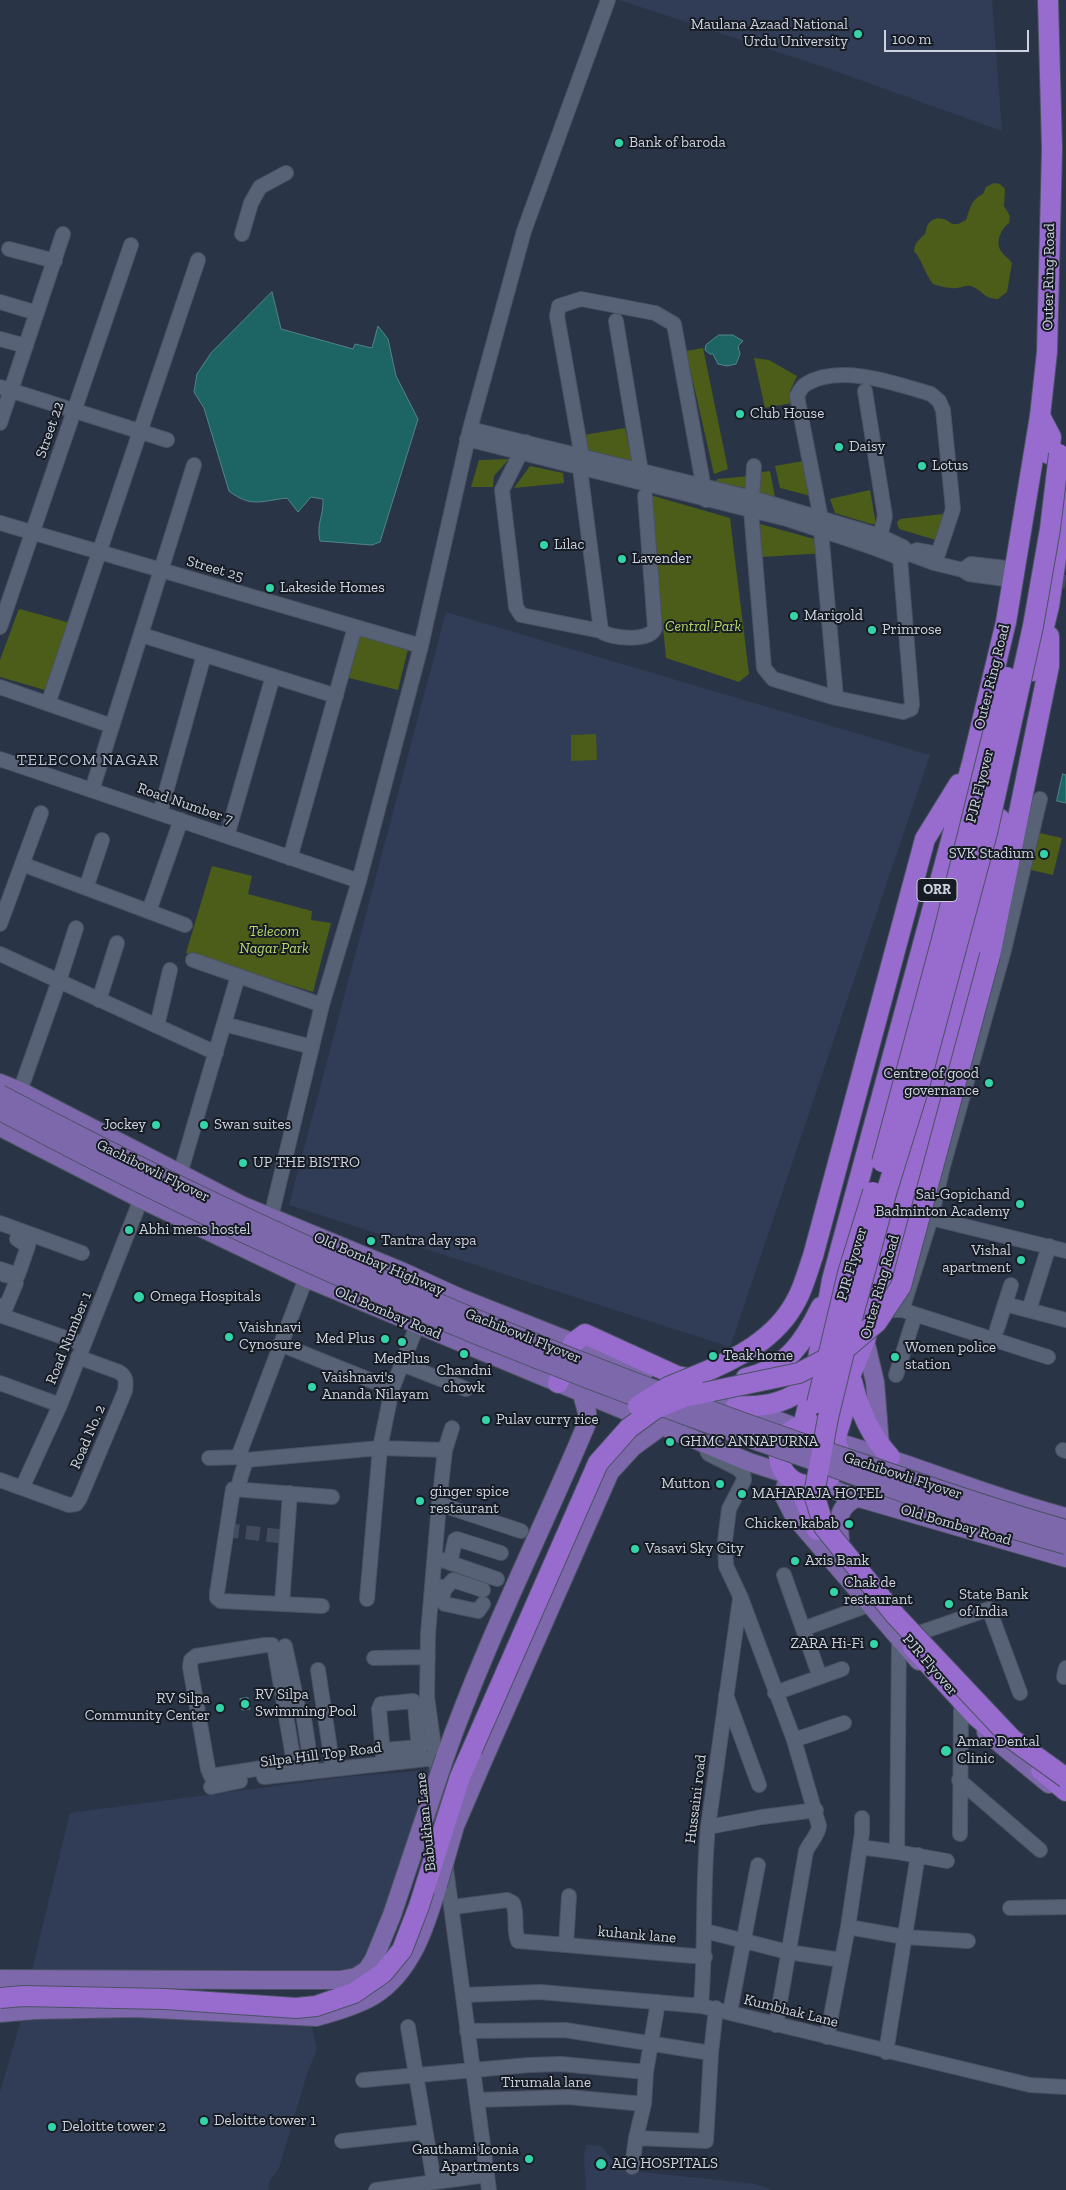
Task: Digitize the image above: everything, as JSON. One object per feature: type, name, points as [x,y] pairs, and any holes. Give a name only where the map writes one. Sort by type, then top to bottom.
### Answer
[{"type":"highway","name":"Outer Ring Road","points":[[801,1427],[814,1382],[832,1280],[972,763],[1006,622],[1040,416],[1047,352],[1052,149],[1048,0]]},
{"type":"highway","name":"PJR Flyover","points":[[1040,416],[1051,437],[1054,454],[1050,529],[1033,626],[987,833],[918,1087],[858,1296],[828,1418],[814,1494],[824,1527],[896,1616],[1012,1739],[1065,1791]]},
{"type":"highway","name":"PJR Flyover","points":[[1054,454],[1066,426]]},
{"type":"highway","name":"Outer Ring Road","points":[[835,1441],[843,1414],[851,1374],[865,1340],[922,1144],[972,955],[1008,776],[1049,606],[1066,490]]},
{"type":"highway","points":[[0,1998],[23,1996],[165,1999],[296,2008],[316,2006],[354,1994],[370,1984],[383,1973],[402,1950],[419,1906],[460,1777],[598,1463],[629,1428],[656,1409],[684,1397],[798,1373],[845,1349],[877,1322],[901,1286],[990,955],[1049,666],[1049,606]]},
{"type":"highway","points":[[0,1987],[165,1987],[295,1995],[333,1992],[358,1981],[372,1970],[391,1944],[463,1742],[499,1657],[564,1516],[583,1465],[593,1448],[613,1425],[645,1402],[668,1388],[744,1354],[776,1330],[797,1300],[813,1256],[925,838],[972,763]]},
{"type":"highway","points":[[558,1384],[573,1342],[584,1334],[677,1376],[716,1382],[730,1382],[751,1377],[786,1360],[802,1342],[822,1305],[832,1280]]},
{"type":"highway","points":[[851,1374],[860,1411],[885,1452]]},
{"type":"highway","points":[[736,1406],[759,1407],[781,1403],[801,1393],[814,1382]]},
{"type":"highway","points":[[801,1427],[821,1428],[835,1441],[839,1456],[837,1465],[833,1473],[818,1483],[801,1484],[788,1475],[781,1465],[779,1455],[781,1445],[786,1436],[801,1427]]},
{"type":"main road","name":"Old Bombay Highway","points":[[0,1083],[20,1091],[241,1205],[322,1240],[402,1271],[458,1297],[736,1406],[801,1427]]},
{"type":"main road","name":"Gachibowli Flyover","points":[[0,1094],[66,1129],[259,1224],[451,1307],[653,1389],[778,1435],[1066,1529]]},
{"type":"main road","name":"Gachibowli Flyover","points":[[0,1111],[137,1182],[296,1258],[548,1363],[642,1400],[780,1450],[987,1521],[1066,1545]]},
{"type":"main road","name":"Old Bombay Road","points":[[0,1127],[141,1199],[306,1278],[582,1394],[749,1462],[788,1475]]},
{"type":"main road","points":[[865,1340],[875,1382],[885,1452]]},
{"type":"main road","points":[[0,1978],[340,1980],[356,1977],[367,1970],[374,1959],[392,1915],[440,1757],[457,1722],[531,1546],[587,1423],[588,1412],[582,1394]]},
{"type":"main road","points":[[0,2013],[116,2009],[316,2017],[344,2009],[374,1995],[393,1979],[412,1956],[427,1922],[455,1826],[610,1472],[633,1446],[662,1426]]},
{"type":"main road","points":[[835,1441],[885,1452],[965,1486],[1024,1506],[1066,1517]]},
{"type":"main road","points":[[788,1475],[783,1494],[794,1516],[812,1539],[871,1604],[908,1636],[963,1692],[995,1721],[1066,1770]]},
{"type":"main road","points":[[818,1483],[829,1522],[840,1540],[961,1710],[1065,1791]]},
{"type":"main road","name":"Old Bombay Road","points":[[818,1483],[858,1497],[1066,1558]]},
{"type":"main road","points":[[955,1524],[965,1486]]},
{"type":"main road","points":[[840,1540],[840,1512],[846,1502],[858,1497]]},
{"type":"main road","points":[[88,1978],[89,2009]]},
{"type":"main road","points":[[116,2009],[117,1979]]},
{"type":"street","points":[[271,1217],[322,1004],[359,881],[421,646],[468,434],[524,231],[608,0]]},
{"type":"street","points":[[242,234],[251,203],[260,186],[286,173]]},
{"type":"street","points":[[0,423],[6,389],[26,346],[63,234]]},
{"type":"street","name":"Street 22","points":[[0,626],[131,245]]},
{"type":"street","points":[[10,249],[55,261]]},
{"type":"street","points":[[48,704],[198,260]]},
{"type":"street","points":[[601,631],[581,463],[557,316],[560,306],[580,298],[655,313],[674,324],[705,493]]},
{"type":"street","points":[[0,302],[38,313]]},
{"type":"street","points":[[524,447],[502,490],[518,612],[522,615],[601,631],[612,637],[648,636],[653,633],[655,628],[643,483],[616,321]]},
{"type":"street","points":[[0,339],[26,346]]},
{"type":"street","points":[[836,698],[821,525],[797,396],[805,384],[818,379],[848,374],[868,376],[931,394],[939,401],[943,410],[953,509],[938,554],[917,550],[905,556]]},
{"type":"street","points":[[6,389],[167,440]]},
{"type":"street","points":[[865,391],[885,516],[878,542]]},
{"type":"street","points":[[468,434],[524,447],[643,483],[705,493],[752,504],[786,519],[821,525],[878,542],[903,547],[912,704],[910,709],[903,712],[836,698],[773,679],[764,668],[752,504],[754,466]]},
{"type":"street","points":[[92,790],[194,465]]},
{"type":"street","name":"Street 25","points":[[0,523],[421,646]]},
{"type":"street","points":[[905,556],[963,570]]},
{"type":"street","points":[[290,858],[355,627]]},
{"type":"street","points":[[142,635],[336,696]]},
{"type":"street","points":[[160,813],[204,654]]},
{"type":"street","points":[[228,836],[273,676]]},
{"type":"street","points":[[0,687],[112,726]]},
{"type":"street","name":"Road Number 7","points":[[0,759],[359,881]]},
{"type":"street","points":[[896,1375],[908,1313],[944,1166],[973,1066],[1040,799]]},
{"type":"street","points":[[0,924],[4,898],[22,864],[41,813]]},
{"type":"street","points":[[149,911],[181,820]]},
{"type":"street","points":[[86,888],[102,840]]},
{"type":"street","points":[[22,864],[185,925]]},
{"type":"street","points":[[20,1091],[76,928]]},
{"type":"street","points":[[99,1000],[116,943]]},
{"type":"street","points":[[0,954],[216,1053]]},
{"type":"street","points":[[193,960],[322,1004]]},
{"type":"street","points":[[157,1026],[170,970]]},
{"type":"street","points":[[180,1174],[238,976]]},
{"type":"street","points":[[224,1024],[312,1047]]},
{"type":"street","name":"Road Number 1","points":[[22,1488],[60,1405],[141,1199]]},
{"type":"street","points":[[931,1218],[1066,1251]]},
{"type":"street","points":[[1,1228],[82,1253]]},
{"type":"street","points":[[0,1271],[18,1275],[28,1246],[19,1235]]},
{"type":"street","points":[[1028,1310],[1049,1246]]},
{"type":"street","points":[[0,1271],[14,1277],[16,1283],[6,1307],[0,1306]]},
{"type":"street","points":[[242,1488],[241,1473],[243,1462],[240,1452],[306,1278]]},
{"type":"street","points":[[997,1329],[1011,1285]]},
{"type":"street","points":[[1005,1304],[1066,1320]]},
{"type":"street","points":[[874,1307],[908,1313],[1048,1357]]},
{"type":"street","points":[[0,1315],[81,1351]]},
{"type":"street","points":[[367,1599],[380,1448],[392,1390],[417,1326]]},
{"type":"street","points":[[280,1344],[392,1390]]},
{"type":"street","name":"Road No. 2","points":[[22,1488],[69,1505],[76,1504],[80,1498],[126,1391],[127,1380],[124,1375],[81,1351]]},
{"type":"street","points":[[402,1364],[466,1390]]},
{"type":"street","points":[[0,1383],[60,1405]]},
{"type":"street","name":"Babukhan Lane","points":[[452,1428],[445,1450],[438,1504],[434,1559],[438,1587],[428,1657],[426,1697],[433,1740],[440,1757],[443,1846],[453,1906],[489,2190]]},
{"type":"street","points":[[703,1443],[709,1454],[743,1473],[744,1480],[729,1508],[725,1541],[726,1566],[741,1598],[794,1740],[816,1810],[819,1826],[818,1834],[810,1842],[806,1850],[776,2025]]},
{"type":"street","points":[[209,1458],[243,1462],[380,1448],[445,1450]]},
{"type":"street","points":[[0,1480],[22,1488]]},
{"type":"street","points":[[322,1606],[221,1601],[217,1598],[232,1490],[242,1488],[332,1497]]},
{"type":"street","points":[[282,1604],[290,1493]]},
{"type":"street","points":[[438,1504],[521,1531]]},
{"type":"street","points":[[450,1563],[455,1540],[457,1539],[501,1553]]},
{"type":"street","points":[[434,1559],[497,1579]]},
{"type":"street","points":[[784,1575],[820,1677]]},
{"type":"street","points":[[453,1580],[483,1597],[478,1612],[445,1604],[442,1601],[438,1587],[453,1580]]},
{"type":"street","name":"Hussaini road","points":[[701,2006],[705,1957],[708,1827],[725,1694],[741,1598]]},
{"type":"street","points":[[803,1629],[871,1604]]},
{"type":"street","points":[[897,1852],[908,1636],[989,1609],[1020,1693]]},
{"type":"street","points":[[267,1772],[211,1776],[197,1712],[190,1667],[190,1660],[196,1656],[272,1645],[275,1651],[294,1761],[289,1769]]},
{"type":"street","points":[[286,1646],[298,1706],[303,1712],[312,1771]]},
{"type":"street","points":[[374,1658],[428,1657]]},
{"type":"street","points":[[775,1693],[842,1669]]},
{"type":"street","points":[[318,1670],[333,1769]]},
{"type":"street","points":[[725,1694],[759,1785]]},
{"type":"street","points":[[421,1748],[384,1757],[379,1709],[383,1703],[414,1702],[418,1739],[433,1740]]},
{"type":"street","points":[[960,1834],[961,1710]]},
{"type":"street","points":[[794,1740],[844,1723]]},
{"type":"street","name":"Silpa Hill Top Road","points":[[211,1787],[267,1772],[289,1769],[312,1771],[333,1769],[384,1757],[440,1757]]},
{"type":"street","points":[[959,1780],[1040,1850]]},
{"type":"street","points":[[708,1827],[816,1810]]},
{"type":"street","points":[[827,2037],[848,1927],[860,1847],[862,1818]]},
{"type":"street","points":[[860,1847],[947,1861]]},
{"type":"street","points":[[886,2052],[918,1855]]},
{"type":"street","points":[[730,2012],[758,1865]]},
{"type":"street","points":[[566,1945],[569,1896]]},
{"type":"street","name":"kuhank lane","points":[[453,1906],[507,1900],[513,1903],[516,1910],[516,1936],[518,1941],[705,1957]]},
{"type":"street","points":[[1010,1908],[1066,1907]]},
{"type":"street","points":[[848,1927],[904,1937],[968,1941]]},
{"type":"street","points":[[705,1931],[743,1945],[841,1960]]},
{"type":"street","name":"Kumbhak Lane","points":[[463,1995],[540,1992],[716,2008],[886,2052],[1030,2085],[1066,2088]]},
{"type":"street","points":[[632,2167],[644,2104],[646,2072],[658,2002]]},
{"type":"street","points":[[636,2138],[706,2141],[711,2053],[716,2008]]},
{"type":"street","points":[[408,2027],[424,2132],[434,2182]]},
{"type":"street","points":[[468,2030],[565,2030],[711,2053]]},
{"type":"street","points":[[363,2080],[530,2065],[561,2064],[646,2072]]},
{"type":"street","name":"Tirumala lane","points":[[477,2100],[568,2097],[644,2104]]},
{"type":"street","points":[[342,2141],[424,2132]]},
{"type":"street","points":[[376,2190],[487,2175]]},
{"type":"shaded area","name":"Maulana Azaad National Urdu University","points":[[619,0],[992,0],[1002,131],[824,67]]},
{"type":"shaded area","points":[[272,292],[281,329],[353,349],[355,344],[372,348],[378,326],[388,339],[396,376],[418,419],[380,542],[372,545],[320,541],[319,529],[323,499],[311,497],[298,512],[287,498],[256,502],[244,500],[229,491],[204,408],[194,392],[197,374],[211,353]]},
{"type":"shaded area","points":[[719,335],[733,335],[743,341],[738,346],[740,354],[736,364],[727,366],[718,364],[713,354],[705,350],[706,345]]},
{"type":"shaded area","points":[[446,612],[930,755],[730,1347],[289,1205]]},
{"type":"shaded area","points":[[1063,774],[1066,775],[1066,803],[1057,801]]},
{"type":"shaded area","name":"RV Silpa Swimming Pool","points":[[248,1698],[250,1709],[242,1710],[240,1699]]},
{"type":"shaded area","points":[[430,1770],[415,1836],[367,1962],[341,1974],[121,1973],[32,1970],[70,1813],[344,1777]]},
{"type":"shaded area","points":[[136,2017],[311,2024],[317,2049],[307,2074],[279,2168],[269,2182],[268,2190],[0,2190],[0,2092],[21,2020]]},
{"type":"shaded area","name":"AIG HOSPITALS","points":[[586,2145],[602,2146],[610,2158],[623,2170],[756,2184],[772,2190],[586,2190],[584,2156]]},
{"type":"green space","points":[[994,183],[1000,184],[1005,189],[1004,206],[1010,216],[1009,223],[999,240],[999,247],[1002,253],[1012,263],[1007,292],[998,299],[986,296],[971,286],[951,288],[933,284],[914,251],[916,243],[925,234],[929,222],[932,220],[939,218],[952,224],[958,224],[966,220],[973,202],[983,194],[986,187]]},
{"type":"green space","points":[[703,348],[728,469],[714,474],[686,351]]},
{"type":"green space","points":[[754,358],[769,360],[797,376],[790,391],[792,403],[765,408]]},
{"type":"green space","points":[[625,428],[632,461],[588,450],[584,435]]},
{"type":"green space","points":[[509,459],[494,476],[493,487],[471,487],[479,460]]},
{"type":"green space","points":[[803,461],[811,496],[780,488],[775,466]]},
{"type":"green space","points":[[530,466],[563,473],[564,483],[514,488]]},
{"type":"green space","points":[[770,471],[775,497],[756,493],[757,475]]},
{"type":"green space","points":[[750,476],[751,489],[716,482],[717,479]]},
{"type":"green space","points":[[870,490],[876,524],[835,513],[830,499]]},
{"type":"green space","name":"Central Park","points":[[650,495],[730,518],[749,674],[739,682],[666,658]]},
{"type":"green space","points":[[943,514],[936,540],[899,529],[897,522],[900,519]]},
{"type":"green space","points":[[760,524],[825,542],[825,553],[762,557]]},
{"type":"green space","points":[[20,609],[70,623],[45,690],[0,677],[0,660]]},
{"type":"green space","points":[[361,632],[409,645],[398,690],[349,678]]},
{"type":"green space","points":[[596,734],[597,760],[571,761],[571,735]]},
{"type":"green space","name":"SVK Stadium","points":[[1035,832],[1062,838],[1053,875],[1027,869]]},
{"type":"green space","name":"Telecom Nagar Park","points":[[212,866],[252,876],[248,894],[312,911],[311,920],[331,923],[313,992],[186,953]]},
{"type":"tunnel","points":[[1010,574],[1066,582]]},
{"type":"tunnel","points":[[225,1530],[287,1537]]},
{"type":"place","name":"Maulana Azaad National Urdu University","points":[[858,34]]},
{"type":"place","name":"Bank of baroda","points":[[619,143]]},
{"type":"place","name":"Club House","points":[[740,414]]},
{"type":"place","name":"Daisy","points":[[839,447]]},
{"type":"place","name":"Lotus","points":[[922,466]]},
{"type":"place","name":"Lilac","points":[[544,545]]},
{"type":"place","name":"Lavender","points":[[622,559]]},
{"type":"place","name":"Lakeside Homes","points":[[270,588]]},
{"type":"place","name":"Marigold","points":[[794,616]]},
{"type":"place","name":"Primrose","points":[[872,630]]},
{"type":"place","name":"SVK Stadium","points":[[1044,854]]},
{"type":"place","name":"Centre of good governance","points":[[989,1083]]},
{"type":"place","name":"Jockey","points":[[156,1125]]},
{"type":"place","name":"Swan suites","points":[[204,1125]]},
{"type":"place","name":"UP THE BISTRO","points":[[243,1163]]},
{"type":"place","name":"Sai-Gopichand Badminton Academy","points":[[1020,1204]]},
{"type":"place","name":"Abhi mens hostel","points":[[129,1230]]},
{"type":"place","name":"Tantra day spa","points":[[371,1241]]},
{"type":"place","name":"Vishal apartment","points":[[1021,1260]]},
{"type":"place","name":"Omega Hospitals","points":[[139,1297]]},
{"type":"place","name":"Vaishnavi Cynosure","points":[[229,1337]]},
{"type":"place","name":"Med Plus","points":[[385,1339]]},
{"type":"place","name":"MedPlus","points":[[402,1342]]},
{"type":"place","name":"Chandni chowk","points":[[464,1354]]},
{"type":"place","name":"Teak home","points":[[713,1356]]},
{"type":"place","name":"Women police station","points":[[895,1357]]},
{"type":"place","name":"Vaishnavi's Ananda Nilayam","points":[[312,1387]]},
{"type":"place","name":"Pulav curry rice","points":[[486,1420]]},
{"type":"place","name":"GHMC ANNAPURNA","points":[[670,1442]]},
{"type":"place","name":"Mutton","points":[[720,1484]]},
{"type":"place","name":"MAHARAJA HOTEL","points":[[742,1494]]},
{"type":"place","name":"ginger spice restaurant","points":[[420,1501]]},
{"type":"place","name":"Chicken kabab","points":[[849,1524]]},
{"type":"place","name":"Vasavi Sky City","points":[[635,1549]]},
{"type":"place","name":"Axis Bank","points":[[795,1561]]},
{"type":"place","name":"Chak de restaurant","points":[[834,1592]]},
{"type":"place","name":"State Bank of India","points":[[949,1604]]},
{"type":"place","name":"ZARA Hi-Fi","points":[[874,1644]]},
{"type":"place","name":"RV Silpa Swimming Pool","points":[[245,1704]]},
{"type":"place","name":"RV Silpa Community Center","points":[[220,1708]]},
{"type":"place","name":"Amar Dental Clinic","points":[[946,1751]]},
{"type":"place","name":"Deloitte tower 1","points":[[204,2121]]},
{"type":"place","name":"Deloitte tower 2","points":[[52,2127]]},
{"type":"place","name":"Gauthami Iconia Apartments","points":[[529,2159]]},
{"type":"place","name":"AIG HOSPITALS","points":[[601,2164]]},
{"type":"district","name":"TELECOM NAGAR","points":[[88,760]]}]
